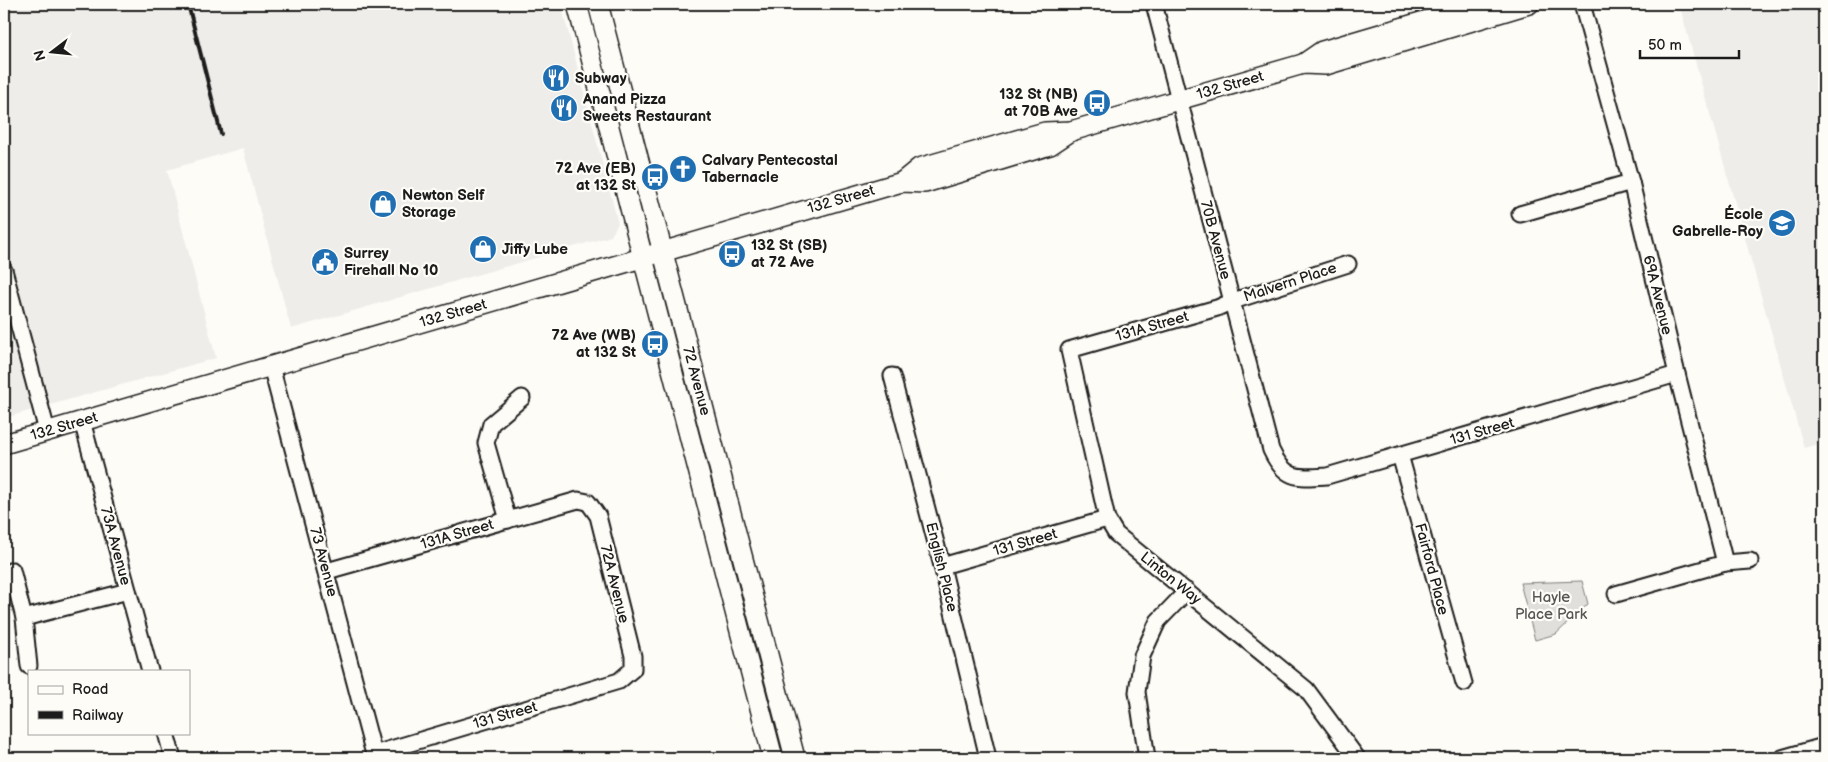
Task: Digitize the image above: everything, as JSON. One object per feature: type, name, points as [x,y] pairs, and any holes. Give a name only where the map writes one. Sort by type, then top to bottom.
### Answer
[{"type":"main road","name":"72 Avenue","points":[[577,4],[773,758]]},
{"type":"main road","name":"72 Avenue","points":[[598,4],[795,758]]},
{"type":"main road","name":"132 Street","points":[[4,444],[902,182],[924,183],[1050,145],[1071,131],[1303,64],[1322,51],[1482,4]]},
{"type":"main road","name":"132 Street","points":[[1303,64],[1326,65],[1529,4]]},
{"type":"street","name":"70B Avenue","points":[[1154,4],[1271,450],[1276,461],[1286,473]]},
{"type":"street","name":"69A Avenue","points":[[1582,4],[1631,182],[1725,564]]},
{"type":"street","points":[[1520,214],[1631,182]]},
{"type":"street","name":"Malvern Place","points":[[1233,301],[1348,264]]},
{"type":"street","points":[[4,270],[47,431]]},
{"type":"street","name":"131A Street","points":[[1069,350],[1217,308],[1233,301]]},
{"type":"street","name":"Linton Way","points":[[1069,350],[1107,519],[1116,534],[1306,689],[1357,758]]},
{"type":"street","name":"73 Avenue","points":[[271,366],[327,571],[374,756]]},
{"type":"street","name":"131 Street","points":[[1286,473],[1303,478],[1327,476],[1677,374]]},
{"type":"street","name":"English Place","points":[[892,376],[942,566],[988,758]]},
{"type":"street","points":[[508,520],[486,443],[491,424],[522,398]]},
{"type":"street","name":"73A Avenue","points":[[82,421],[150,670]]},
{"type":"street","name":"Fairford Place","points":[[1400,454],[1464,683]]},
{"type":"street","name":"131A Street","points":[[327,571],[578,500],[588,502]]},
{"type":"street","name":"72A Avenue","points":[[588,502],[598,516],[633,656],[632,669]]},
{"type":"street","name":"131 Street","points":[[942,566],[1107,519]]},
{"type":"street","points":[[1616,594],[1725,564],[1750,561]]},
{"type":"street","points":[[12,570],[24,618],[29,666]]},
{"type":"street","points":[[24,618],[128,591]]},
{"type":"street","points":[[1147,758],[1137,692],[1142,656],[1158,620],[1187,591]]},
{"type":"street","name":"131 Street","points":[[374,756],[619,681],[632,669]]},
{"type":"street","points":[[166,734],[173,758]]},
{"type":"street","points":[[1782,758],[1824,746]]},
{"type":"shaded area","points":[[4,4],[561,4],[618,223],[611,236],[291,329],[243,148],[167,170],[216,358],[4,418]]},
{"type":"shaded area","name":"École Gabrelle-Roy","points":[[1679,4],[1824,4],[1824,442],[1804,448]]},
{"type":"green space","name":"Hayle Place Park","points":[[1582,581],[1588,604],[1556,634],[1535,640],[1520,583]]},
{"type":"railway","points":[[188,4],[221,134]]},
{"type":"place","name":"Subway","points":[[556,78]]},
{"type":"place","name":"132 St (NB) at 70B Ave","points":[[1097,103]]},
{"type":"place","name":"Anand Pizza Sweets Restaurant","points":[[564,108]]},
{"type":"place","name":"Calvary Pentecostal Tabernacle","points":[[683,169]]},
{"type":"place","name":"72 Ave (EB) at 132 St","points":[[655,177]]},
{"type":"place","name":"Newton Self Storage","points":[[383,204]]},
{"type":"place","name":"École Gabrelle-Roy","points":[[1782,223]]},
{"type":"place","name":"Jiffy Lube","points":[[483,249]]},
{"type":"place","name":"132 St (SB) at 72 Ave","points":[[732,254]]},
{"type":"place","name":"Surrey Firehall No 10","points":[[325,262]]},
{"type":"place","name":"72 Ave (WB) at 132 St","points":[[655,344]]}]
